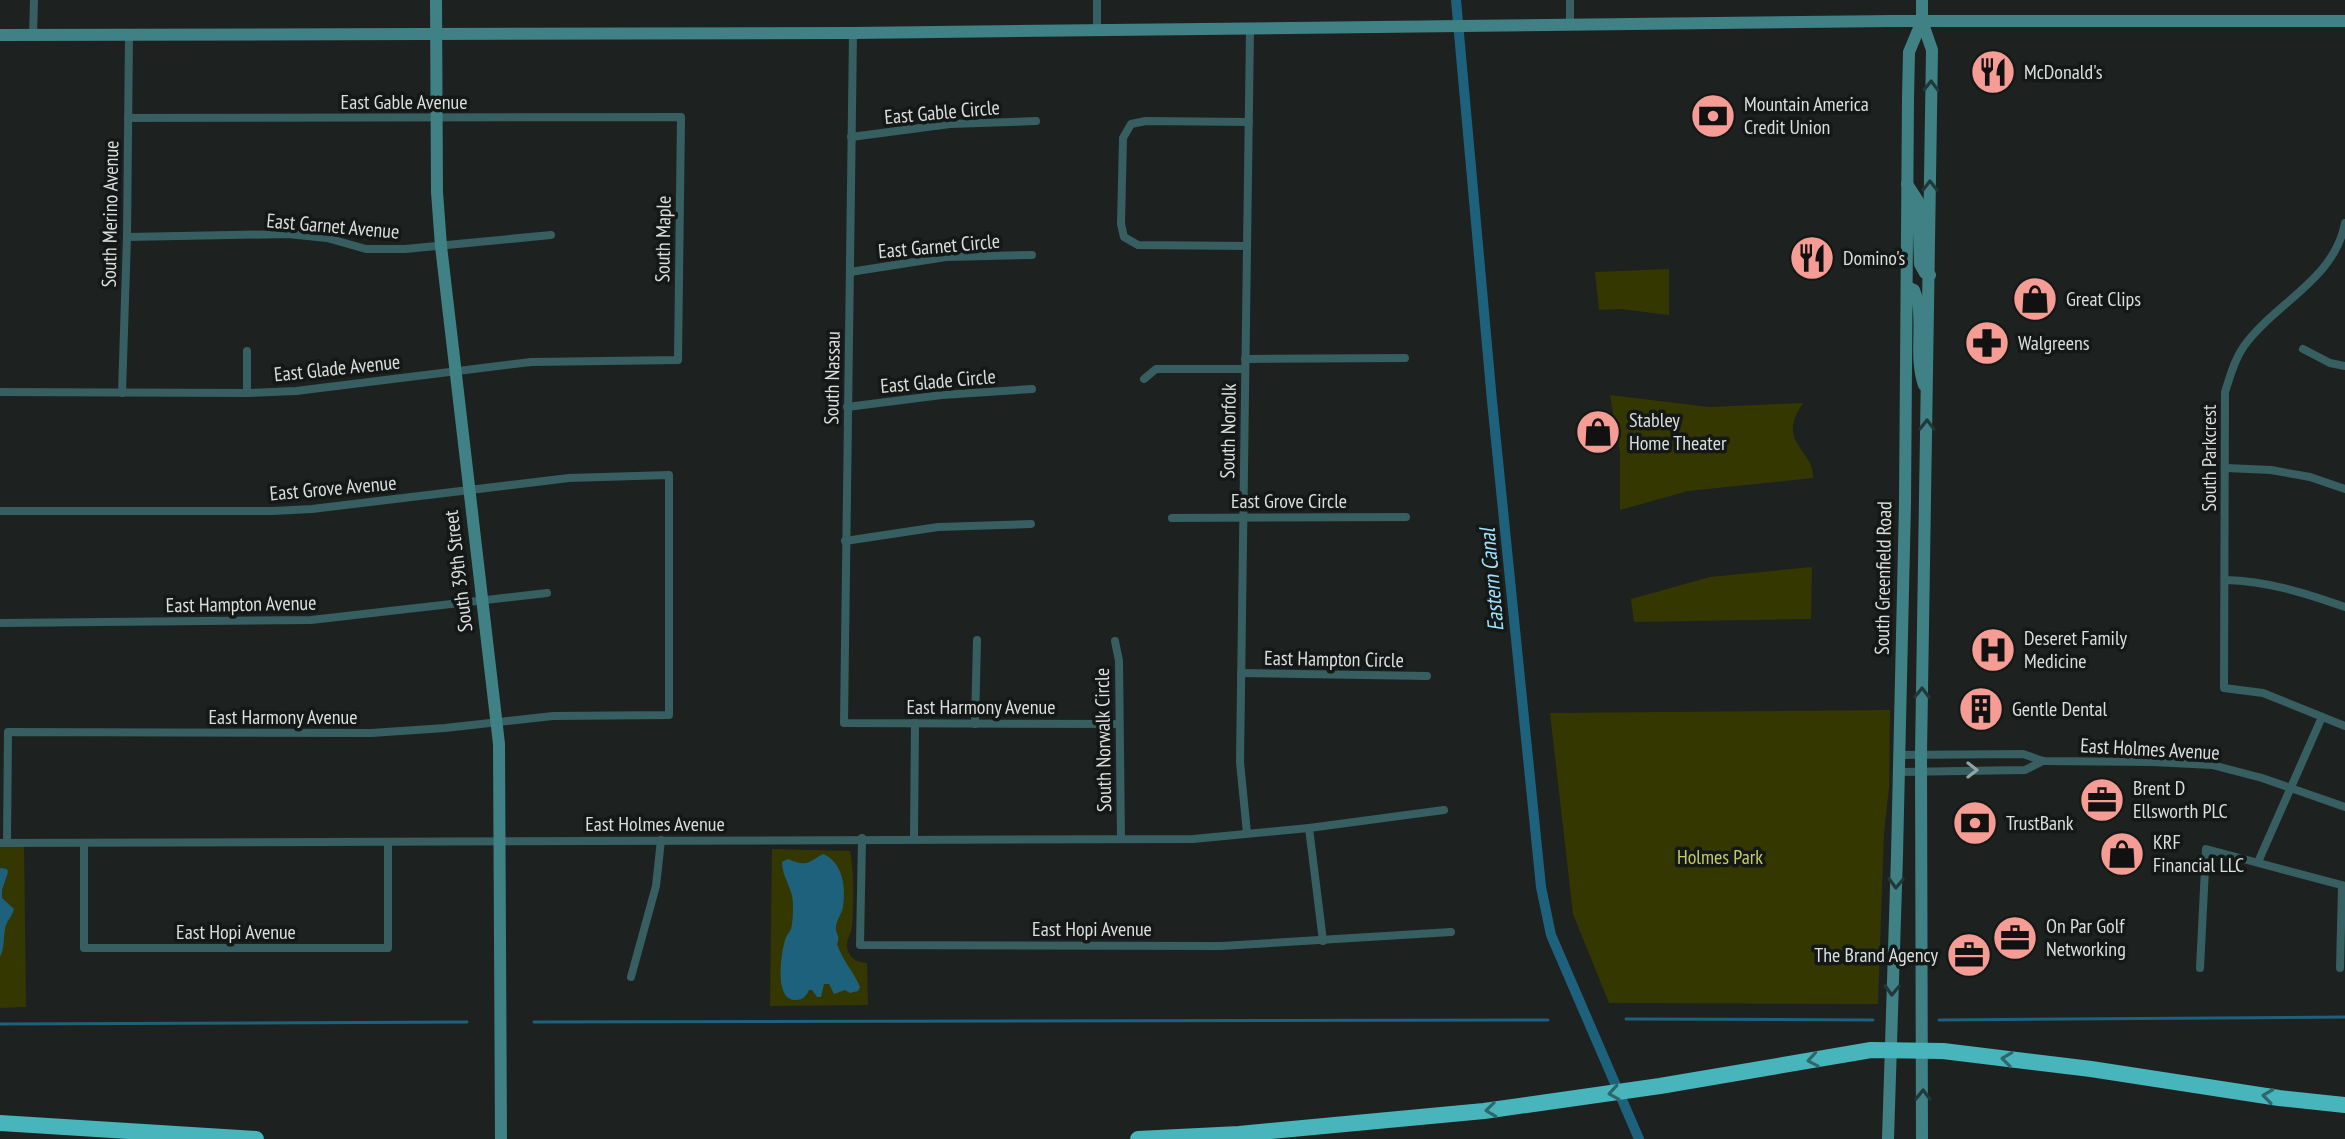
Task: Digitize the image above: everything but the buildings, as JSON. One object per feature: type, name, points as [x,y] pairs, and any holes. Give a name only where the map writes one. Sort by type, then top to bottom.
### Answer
[{"type":"highway","points":[[1138,1139],[1356,1124],[1484,1111],[1660,1086],[1871,1050],[1943,1051],[2345,1105]]},
{"type":"highway","points":[[0,1123],[256,1139]]},
{"type":"main road","name":"South 39th Street","points":[[436,0],[441,246],[497,723],[501,1139]]},
{"type":"main road","name":"South Greenfield Road","points":[[1922,0],[1922,21],[1932,50],[1921,755],[1922,1139]]},
{"type":"main road","points":[[0,35],[853,33],[1922,21],[2345,21]]},
{"type":"main road","name":"South Greenfield Road","points":[[1888,1139],[1899,772],[1909,52],[1922,21]]},
{"type":"main road","points":[[1907,184],[1918,201],[1919,260],[1923,270],[1930,275]]},
{"type":"main road","points":[[1907,287],[1914,290],[1918,301],[1919,369],[1928,396]]},
{"type":"street","points":[[33,35],[34,0]]},
{"type":"street","points":[[1097,0],[1097,31]]},
{"type":"street","points":[[1570,0],[1570,26]]},
{"type":"street","name":"South Norfolk","points":[[1247,833],[1240,762],[1250,29]]},
{"type":"street","name":"South Nassau","points":[[844,723],[853,33]]},
{"type":"street","name":"South Merino Avenue","points":[[122,393],[129,35]]},
{"type":"street","name":"East Gable Avenue","points":[[128,118],[681,117]]},
{"type":"street","name":"South Maple","points":[[678,360],[681,117]]},
{"type":"street","name":"East Gable Circle","points":[[851,137],[950,124],[1036,121]]},
{"type":"street","points":[[1247,246],[1138,245],[1124,237],[1121,224],[1123,138],[1131,124],[1146,121],[1249,122]]},
{"type":"street","name":"South Parkcrest","points":[[2322,717],[2263,693],[2224,688],[2225,392],[2244,346],[2334,255],[2345,223]]},
{"type":"street","name":"East Garnet Avenue","points":[[127,237],[288,234],[327,238],[366,249],[441,246]]},
{"type":"street","points":[[441,246],[551,235]]},
{"type":"street","name":"East Garnet Circle","points":[[850,272],[946,257],[1032,255]]},
{"type":"street","points":[[2303,349],[2330,363],[2345,366]]},
{"type":"street","points":[[247,351],[247,393]]},
{"type":"street","points":[[1144,379],[1156,369],[1405,358]]},
{"type":"street","name":"East Glade Avenue","points":[[0,392],[296,391],[556,360],[678,360]]},
{"type":"street","name":"East Glade Circle","points":[[847,407],[942,395],[1032,389]]},
{"type":"street","points":[[2226,468],[2271,470],[2310,477],[2345,489]]},
{"type":"street","name":"East Grove Avenue","points":[[0,511],[312,509],[569,478],[669,475],[669,715]]},
{"type":"street","name":"East Grove Circle","points":[[1172,518],[1406,517]]},
{"type":"street","points":[[845,541],[938,527],[1031,524]]},
{"type":"street","points":[[2225,580],[2255,581],[2299,591],[2345,607]]},
{"type":"street","points":[[482,600],[547,593]]},
{"type":"street","name":"East Hampton Avenue","points":[[0,623],[295,621],[482,600]]},
{"type":"street","points":[[975,724],[977,640]]},
{"type":"street","name":"South Norwalk Circle","points":[[1115,641],[1119,661],[1121,839]]},
{"type":"street","name":"East Hampton Circle","points":[[1241,673],[1427,676]]},
{"type":"street","name":"East Harmony Avenue","points":[[3,843],[8,732],[371,733],[573,715],[669,715]]},
{"type":"street","points":[[2258,862],[2322,717],[2345,726]]},
{"type":"street","name":"East Harmony Avenue","points":[[844,723],[1119,724]]},
{"type":"street","points":[[914,838],[915,723]]},
{"type":"street","name":"East Holmes Avenue","points":[[1899,755],[2023,754],[2043,761],[2199,763],[2244,772],[2345,807]]},
{"type":"street","name":"East Holmes Avenue","points":[[1899,772],[2025,770],[2043,761]]},
{"type":"street","name":"East Holmes Avenue","points":[[3,843],[1193,839],[1444,810]]},
{"type":"street","points":[[1309,828],[1323,941]]},
{"type":"street","name":"East Hopi Avenue","points":[[862,838],[860,945],[1221,946],[1451,932]]},
{"type":"street","points":[[631,977],[656,886],[661,840]]},
{"type":"street","name":"East Hopi Avenue","points":[[84,843],[84,948],[388,948],[388,842]]},
{"type":"street","points":[[2200,968],[2206,849],[2344,886],[2340,968]]},
{"type":"green space","points":[[1669,269],[1669,315],[1621,309],[1599,310],[1595,272]]},
{"type":"green space","points":[[1610,395],[1709,407],[1803,403],[1795,417],[1794,437],[1808,459],[1813,478],[1688,491],[1620,510],[1620,452]]},
{"type":"green space","points":[[1812,567],[1811,619],[1634,622],[1631,599],[1710,577]]},
{"type":"green space","name":"Holmes Park","points":[[1890,710],[1878,1004],[1609,1003],[1573,914],[1550,713]]},
{"type":"green space","points":[[0,843],[24,843],[26,1007],[0,1008]]},
{"type":"green space","points":[[772,849],[850,851],[853,910],[847,947],[853,958],[867,963],[868,1005],[770,1006]]},
{"type":"water","points":[[823,854],[835,863],[842,876],[844,900],[836,926],[837,944],[860,987],[858,991],[850,993],[845,990],[834,994],[829,984],[824,984],[821,997],[809,990],[804,997],[796,1000],[784,993],[781,976],[783,947],[791,929],[793,910],[793,898],[782,862],[788,859],[807,863]]},
{"type":"water","points":[[0,868],[8,872],[2,898],[14,909],[6,926],[0,957]]},
{"type":"waterway","name":"Eastern Canal","points":[[1456,0],[1492,401],[1541,887],[1551,935],[1639,1139]]},
{"type":"waterway","points":[[1939,1020],[2345,1017]]},
{"type":"waterway","points":[[1626,1019],[1873,1020]]},
{"type":"waterway","points":[[534,1022],[1548,1020]]},
{"type":"waterway","points":[[0,1024],[467,1022]]},
{"type":"place","name":"McDonald's","points":[[1993,72]]},
{"type":"place","name":"Mountain America Credit Union","points":[[1713,116]]},
{"type":"place","name":"Domino's","points":[[1812,258]]},
{"type":"place","name":"Great Clips","points":[[2035,299]]},
{"type":"place","name":"Walgreens","points":[[1987,343]]},
{"type":"place","name":"Stabley Home Theater","points":[[1598,432]]},
{"type":"place","name":"Deseret Family Medicine","points":[[1993,650]]},
{"type":"place","name":"Gentle Dental","points":[[1981,709]]},
{"type":"place","name":"Brent D Ellsworth PLC","points":[[2102,800]]},
{"type":"place","name":"TrustBank","points":[[1975,823]]},
{"type":"place","name":"KRF Financial LLC","points":[[2122,854]]},
{"type":"place","name":"On Par Golf Networking","points":[[2015,938]]},
{"type":"place","name":"The Brand Agency","points":[[1969,955]]}]
